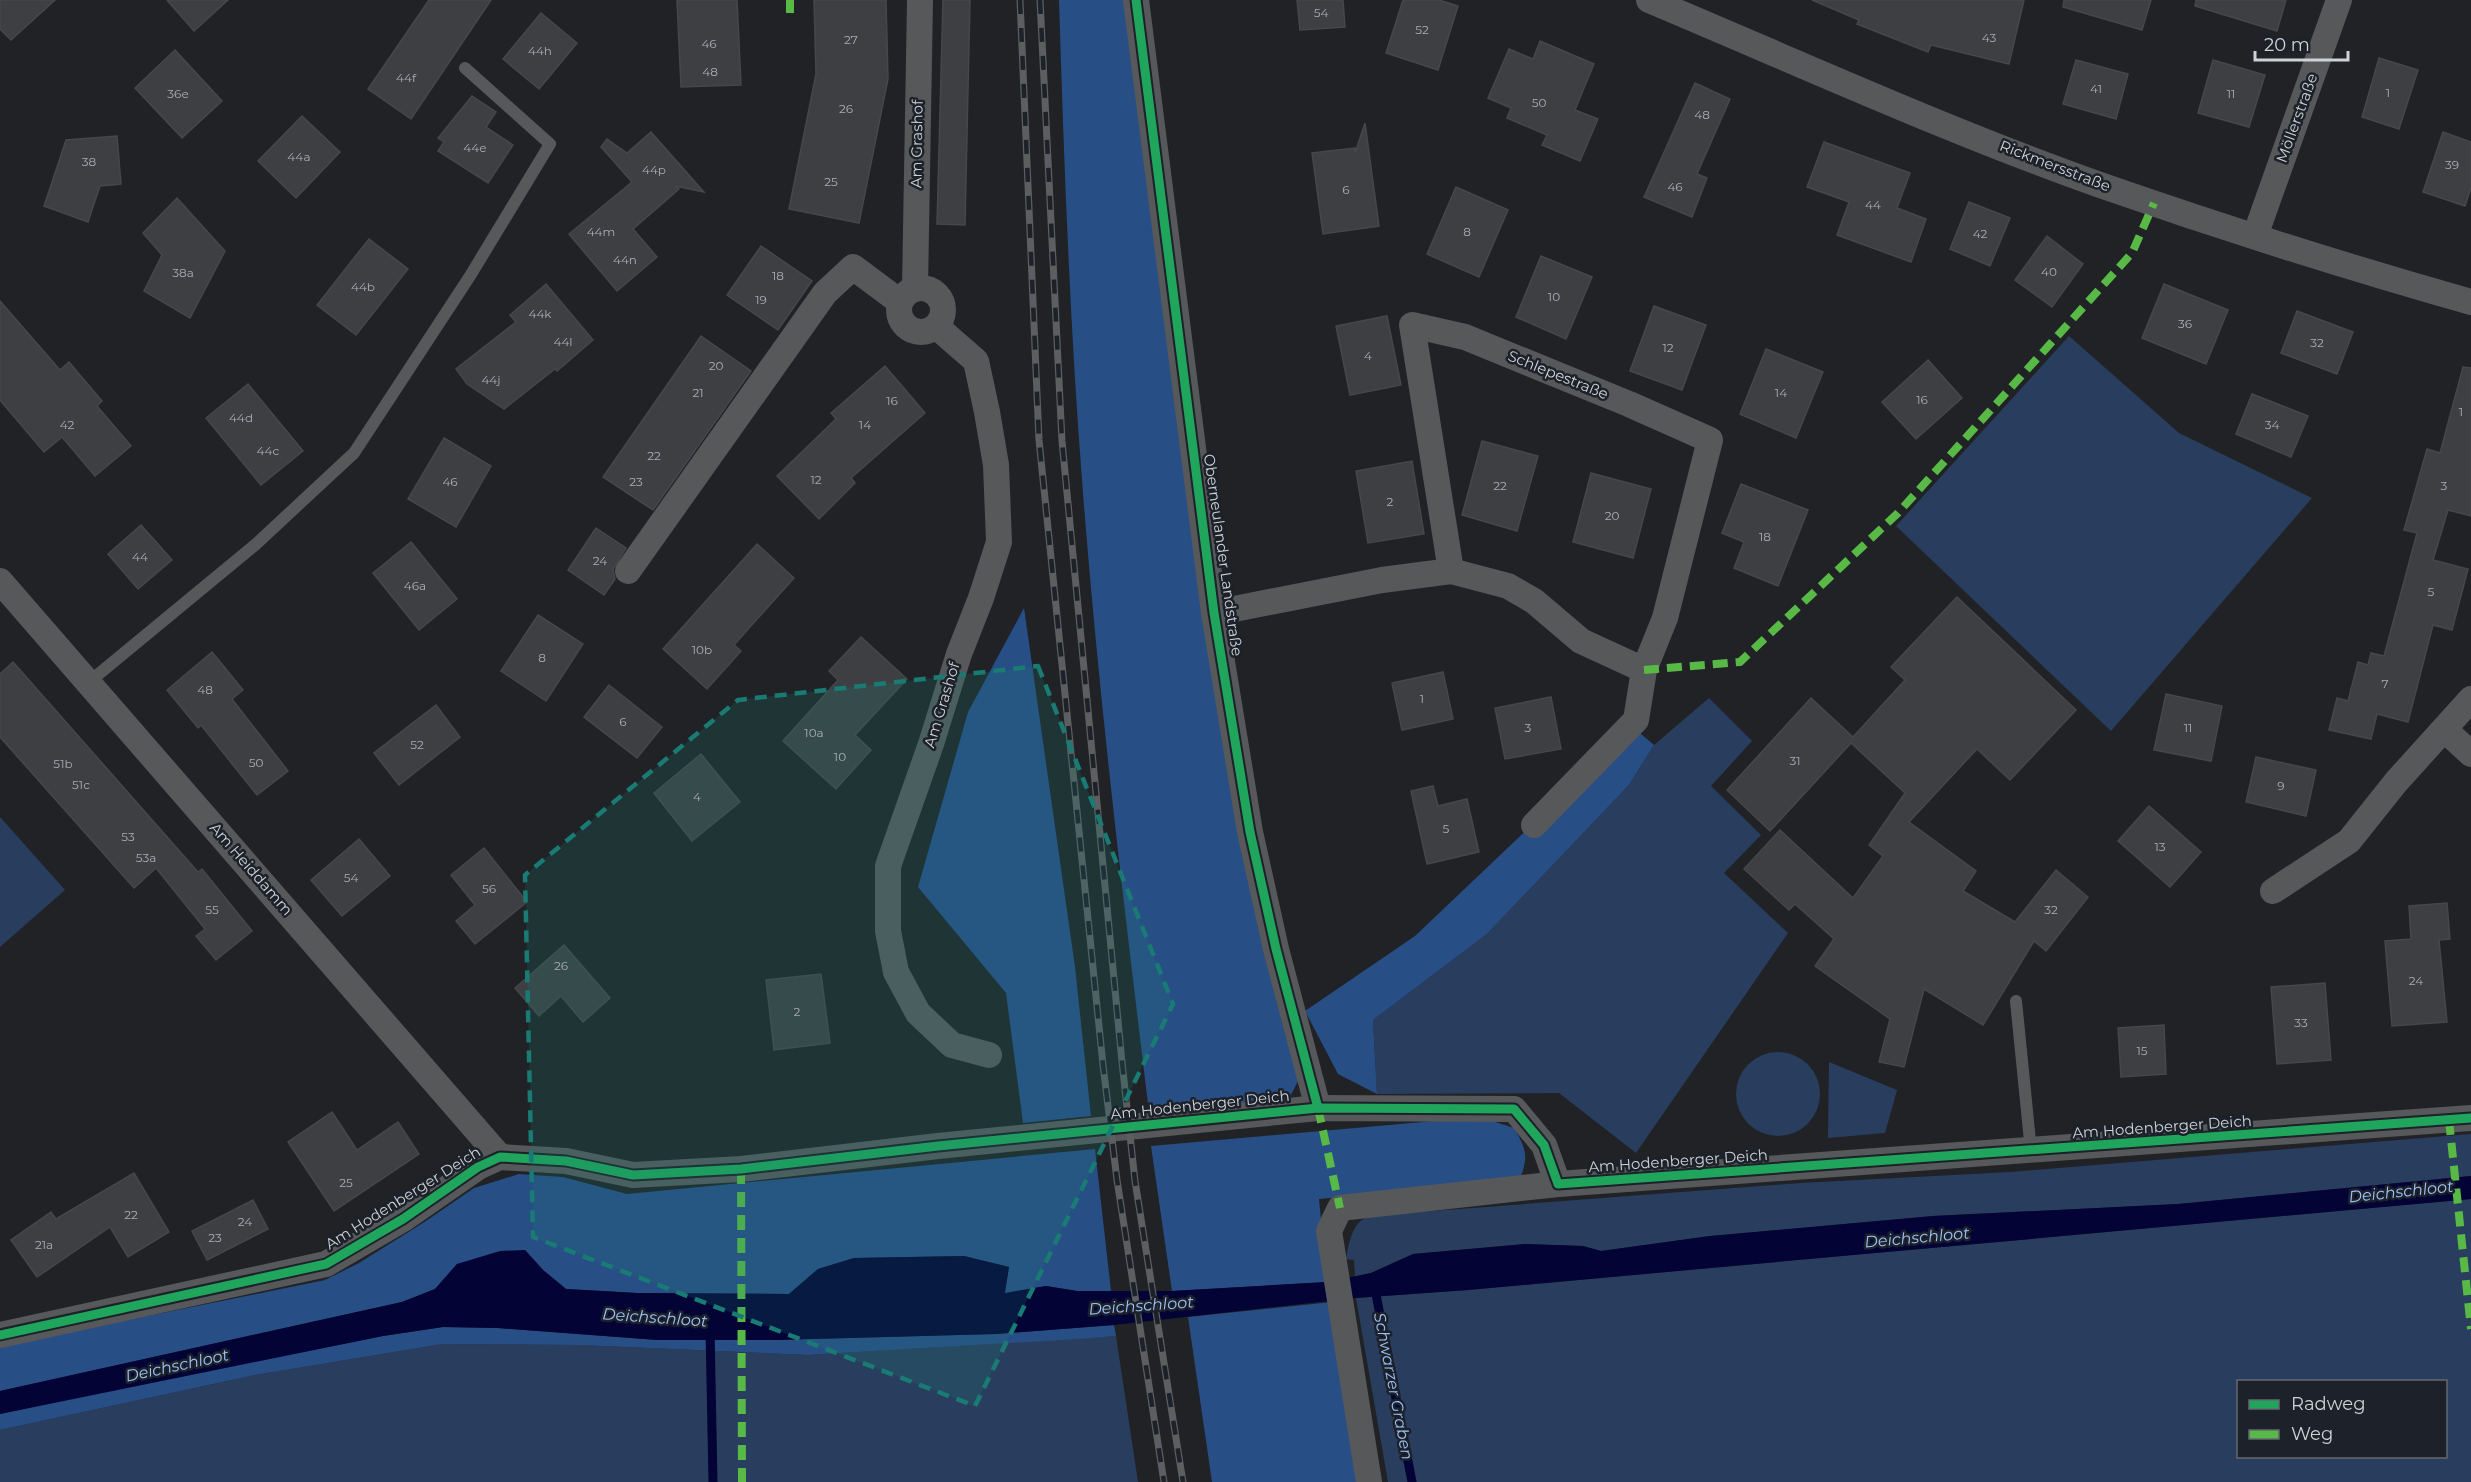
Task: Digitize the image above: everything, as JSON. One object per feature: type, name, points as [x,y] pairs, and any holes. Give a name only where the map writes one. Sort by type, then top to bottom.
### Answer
[{"type":"street","name":"Am Grashof","points":[[920,0],[907,296],[899,312],[902,322],[909,329],[918,333],[929,332],[937,327],[976,361],[996,465],[999,542],[981,598],[958,654],[888,866],[888,931],[896,972],[918,1013],[952,1045],[989,1055]]},
{"type":"street","name":"Oberneulander Landstraße","points":[[1136,0],[1214,613],[1250,832],[1276,949],[1318,1108]]},
{"type":"street","name":"Rickmersstraße","points":[[1649,0],[1913,111],[2102,185],[2255,236],[2471,302]]},
{"type":"street","name":"Möllerstraße","points":[[2255,236],[2339,0]]},
{"type":"street","points":[[628,571],[825,293],[853,267],[907,296],[924,288],[934,291],[944,308],[943,318],[937,327]]},
{"type":"street","name":"Schlepestraße","points":[[1451,571],[1412,325],[1465,337],[1710,440],[1665,618],[1644,670],[1636,720],[1534,825]]},
{"type":"street","points":[[1214,613],[1382,580],[1451,571],[1509,586],[1534,601],[1581,641],[1644,670]]},
{"type":"street","name":"Am Heiddamm","points":[[0,581],[500,1156]]},
{"type":"street","points":[[2273,891],[2349,841],[2396,782],[2471,699]]},
{"type":"street","points":[[2445,730],[2471,754]]},
{"type":"street","name":"Am Hodenberger Deich","points":[[0,1335],[326,1264],[403,1219],[478,1167],[500,1156],[566,1161],[633,1174],[741,1169],[938,1146],[1318,1108],[1515,1109],[1544,1144],[1558,1184]]},
{"type":"street","name":"Am Hodenberger Deich","points":[[1369,1482],[1329,1231],[1340,1208],[1558,1184],[2471,1118]]},
{"type":"lane","points":[[89,682],[255,545],[354,453],[470,276],[549,144],[465,68]]},
{"type":"lane","points":[[2016,1001],[2031,1151]]},
{"type":"highlighted area","points":[[1038,666],[1173,1004],[975,1406],[533,1237],[525,875],[738,700]]},
{"type":"shaded area","points":[[1059,0],[1127,0],[1299,1079],[1288,1101],[1149,1112],[1121,880],[1089,571],[1074,370]]},
{"type":"shaded area","points":[[2069,336],[2179,433],[2312,498],[2111,731],[1896,526]]},
{"type":"shaded area","points":[[1024,608],[1075,967],[1091,1116],[1023,1123],[1006,993],[918,887],[968,712]]},
{"type":"shaded area","points":[[1709,698],[1752,741],[1711,786],[1761,835],[1724,873],[1788,933],[1636,1153],[1559,1093],[1377,1094],[1373,1020],[1487,934],[1629,785],[1654,745]]},
{"type":"shaded area","points":[[1634,728],[1654,745],[1629,785],[1487,934],[1373,1020],[1377,1094],[1338,1074],[1305,1011],[1415,936]]},
{"type":"shaded area","points":[[0,817],[65,890],[0,947]]},
{"type":"shaded area","points":[[1778,1052],[1794,1055],[1808,1064],[1817,1078],[1820,1094],[1817,1110],[1808,1124],[1794,1133],[1778,1136],[1762,1133],[1748,1124],[1739,1110],[1736,1094],[1739,1078],[1748,1064],[1762,1055]]},
{"type":"shaded area","points":[[1829,1062],[1897,1090],[1885,1133],[1828,1138]]},
{"type":"shaded area","points":[[1480,1117],[1514,1128],[1525,1151],[1521,1176],[1455,1187],[1319,1199],[1327,1282],[1172,1291],[1151,1146]]},
{"type":"shaded area","points":[[2471,1134],[2471,1176],[2178,1204],[1933,1216],[1710,1236],[1601,1251],[1583,1246],[1525,1244],[1413,1254],[1371,1273],[1355,1277],[1354,1260],[1346,1259],[1357,1224],[1363,1219],[1380,1214],[1801,1183],[2010,1172]]},
{"type":"shaded area","points":[[1095,1149],[1111,1291],[1077,1291],[1046,1286],[1004,1294],[1009,1267],[964,1256],[854,1258],[818,1269],[789,1294],[637,1293],[566,1289],[543,1270],[525,1250],[457,1264],[435,1289],[402,1302],[0,1391],[0,1346],[325,1280],[359,1263],[474,1188],[519,1174],[563,1177],[627,1194]]},
{"type":"shaded area","points":[[2471,1199],[2471,1482],[1388,1482],[1356,1298],[1468,1290]]},
{"type":"shaded area","points":[[1332,1302],[1359,1482],[1212,1482],[1188,1317]]},
{"type":"shaded area","points":[[1114,1325],[1116,1336],[808,1355],[579,1345],[443,1344],[255,1375],[0,1430],[0,1414],[142,1383],[383,1336],[443,1327],[498,1328],[658,1340],[775,1340],[996,1334]]},
{"type":"shaded area","points":[[1116,1336],[1138,1482],[0,1482],[0,1430],[255,1375],[443,1344],[579,1345],[808,1355]]},
{"type":"water","name":"Deichschloot","points":[[2471,1176],[2471,1199],[1468,1290],[1356,1298],[1114,1325],[996,1334],[775,1340],[658,1340],[498,1328],[443,1327],[383,1336],[0,1414],[0,1391],[402,1302],[435,1289],[457,1264],[500,1251],[525,1250],[543,1270],[566,1289],[637,1293],[789,1294],[818,1269],[854,1258],[964,1256],[1009,1267],[1005,1293],[1046,1286],[1077,1291],[1172,1291],[1327,1282],[1371,1273],[1413,1254],[1525,1244],[1583,1246],[1601,1251],[1710,1236],[1933,1216],[2178,1204]]},
{"type":"building","points":[[0,0],[55,0],[11,40],[0,29]]},
{"type":"building","points":[[167,0],[228,0],[194,31]]},
{"type":"building","points":[[429,0],[491,0],[411,119],[368,89]]},
{"type":"building","points":[[677,0],[737,0],[741,85],[681,87]]},
{"type":"building","points":[[814,0],[886,0],[888,79],[859,223],[789,209],[816,74]]},
{"type":"building","points":[[943,0],[970,0],[965,225],[937,224]]},
{"type":"building","points":[[1297,0],[1343,0],[1345,27],[1300,30]]},
{"type":"building","points":[[1403,0],[1439,0],[1458,6],[1438,70],[1386,53]]},
{"type":"building","points":[[1812,0],[2024,0],[2009,64],[1931,45],[1928,52],[1857,24],[1859,20]]},
{"type":"building","points":[[2064,0],[2151,0],[2142,30],[2063,7]]},
{"type":"building","points":[[2196,0],[2286,0],[2277,31],[2195,6]]},
{"type":"building","points":[[541,13],[577,43],[539,89],[503,59]]},
{"type":"building","points":[[1540,41],[1594,64],[1575,110],[1598,119],[1580,161],[1542,145],[1547,135],[1507,118],[1511,108],[1488,98],[1509,49],[1533,59]]},
{"type":"building","points":[[175,50],[222,101],[182,138],[135,88]]},
{"type":"building","points":[[2379,58],[2418,70],[2399,129],[2362,117]]},
{"type":"building","points":[[2076,60],[2128,74],[2116,119],[2063,104]]},
{"type":"building","points":[[2213,60],[2265,75],[2249,127],[2198,113]]},
{"type":"building","points":[[1695,83],[1730,99],[1697,174],[1707,178],[1692,217],[1644,197]]},
{"type":"building","points":[[472,96],[496,112],[486,127],[513,145],[488,183],[438,151],[444,142],[438,138]]},
{"type":"building","points":[[302,116],[340,152],[296,198],[258,161]]},
{"type":"building","points":[[1365,123],[1379,226],[1323,234],[1312,153],[1355,148],[1355,153]]},
{"type":"building","points":[[651,132],[704,192],[675,186],[679,189],[633,229],[657,257],[617,291],[569,234],[632,182],[601,147],[607,139],[627,153]]},
{"type":"building","points":[[2443,132],[2471,142],[2471,188],[2465,206],[2423,192]]},
{"type":"building","points":[[117,136],[121,184],[100,186],[88,222],[44,206],[66,140]]},
{"type":"building","points":[[1824,142],[1910,173],[1897,208],[1926,219],[1911,262],[1837,235],[1849,202],[1807,187]]},
{"type":"building","points":[[1456,187],[1508,210],[1479,277],[1427,254]]},
{"type":"building","points":[[177,198],[225,251],[190,318],[144,291],[162,255],[143,233]]},
{"type":"building","points":[[1969,202],[2010,218],[1990,266],[1950,249]]},
{"type":"building","points":[[2047,236],[2083,264],[2052,307],[2015,280]]},
{"type":"building","points":[[369,239],[408,269],[356,335],[317,305]]},
{"type":"building","points":[[761,246],[812,281],[778,330],[727,295]]},
{"type":"building","points":[[1541,256],[1592,277],[1566,339],[1516,317]]},
{"type":"building","points":[[546,284],[593,340],[557,371],[555,369],[504,409],[467,384],[456,369],[516,322],[510,315]]},
{"type":"building","points":[[2164,284],[2228,310],[2206,364],[2142,338]]},
{"type":"building","points":[[0,301],[60,370],[69,362],[102,401],[97,406],[131,446],[95,476],[62,437],[44,452],[0,400]]},
{"type":"building","points":[[1654,306],[1706,325],[1682,390],[1630,371]]},
{"type":"building","points":[[2297,311],[2353,332],[2337,374],[2281,353]]},
{"type":"building","points":[[1387,316],[1401,385],[1350,395],[1336,326]]},
{"type":"building","points":[[701,336],[751,371],[653,510],[603,477]]},
{"type":"building","points":[[1766,349],[1823,372],[1796,438],[1740,414]]},
{"type":"building","points":[[1928,360],[1962,398],[1916,439],[1882,402]]},
{"type":"building","points":[[885,366],[925,413],[851,478],[855,483],[819,519],[777,476],[836,419],[831,413]]},
{"type":"building","points":[[2463,367],[2471,368],[2471,516],[2448,510],[2433,560],[2468,569],[2452,630],[2433,625],[2408,722],[2377,714],[2371,739],[2329,730],[2337,698],[2348,701],[2358,662],[2368,665],[2371,653],[2384,656],[2417,533],[2404,530],[2427,449],[2440,453]]},
{"type":"building","points":[[248,384],[303,451],[261,485],[206,418]]},
{"type":"building","points":[[2252,394],[2308,416],[2291,457],[2236,434]]},
{"type":"building","points":[[444,438],[491,466],[456,527],[408,499]]},
{"type":"building","points":[[1482,441],[1538,456],[1517,531],[1462,515]]},
{"type":"building","points":[[1412,461],[1424,534],[1368,543],[1356,471]]},
{"type":"building","points":[[1591,473],[1651,489],[1633,558],[1573,542]]},
{"type":"building","points":[[1741,484],[1808,510],[1778,586],[1734,568],[1744,542],[1722,533]]},
{"type":"building","points":[[141,525],[172,560],[138,589],[108,554]]},
{"type":"building","points":[[596,528],[626,548],[613,569],[615,579],[604,595],[568,570]]},
{"type":"building","points":[[411,542],[457,599],[419,630],[373,573]]},
{"type":"building","points":[[757,544],[794,578],[734,645],[741,651],[707,689],[663,649]]},
{"type":"building","points":[[1957,597],[2076,710],[2010,780],[1977,749],[1909,822],[1976,871],[1963,891],[2015,922],[2056,870],[2088,897],[2046,951],[2034,941],[1983,1025],[1924,989],[1904,1067],[1879,1062],[1890,1019],[1815,966],[1834,939],[1795,904],[1789,910],[1744,869],[1780,830],[1853,898],[1883,856],[1869,845],[1905,793],[1851,743],[1770,831],[1727,790],[1811,698],[1853,737],[1905,680],[1891,667]]},
{"type":"building","points":[[538,615],[583,644],[546,701],[501,671]]},
{"type":"building","points":[[861,637],[907,679],[855,735],[871,750],[836,789],[783,741],[838,680],[829,671]]},
{"type":"building","points":[[212,652],[243,690],[232,699],[288,771],[257,795],[201,725],[198,728],[167,690]]},
{"type":"building","points":[[13,662],[198,872],[202,869],[252,931],[216,960],[196,936],[205,929],[156,868],[134,888],[0,737],[0,674]]},
{"type":"building","points":[[1443,672],[1453,719],[1402,730],[1392,683]]},
{"type":"building","points":[[609,685],[662,727],[637,758],[584,717]]},
{"type":"building","points":[[2166,694],[2222,706],[2211,761],[2154,750]]},
{"type":"building","points":[[1551,697],[1561,749],[1505,759],[1495,708]]},
{"type":"building","points":[[436,705],[460,737],[399,785],[374,753]]},
{"type":"building","points":[[701,754],[740,802],[692,841],[654,793]]},
{"type":"building","points":[[2256,757],[2316,770],[2306,816],[2246,802]]},
{"type":"building","points":[[1433,786],[1438,806],[1467,799],[1479,852],[1427,864],[1411,791]]},
{"type":"building","points":[[2149,806],[2201,852],[2170,887],[2118,841]]},
{"type":"building","points":[[359,839],[390,876],[342,916],[311,880]]},
{"type":"building","points":[[484,848],[527,902],[475,944],[456,921],[475,905],[451,875]]},
{"type":"building","points":[[2447,903],[2450,939],[2439,940],[2447,1022],[2392,1026],[2385,941],[2411,939],[2409,906]]},
{"type":"building","points":[[564,945],[610,998],[583,1022],[561,996],[539,1016],[515,988]]},
{"type":"building","points":[[821,974],[830,1043],[774,1050],[766,980]]},
{"type":"building","points":[[2325,983],[2331,1060],[2277,1064],[2271,987]]},
{"type":"building","points":[[2164,1025],[2166,1074],[2121,1077],[2118,1028]]},
{"type":"building","points":[[332,1112],[357,1150],[398,1122],[419,1154],[334,1211],[288,1142]]},
{"type":"building","points":[[134,1173],[169,1232],[128,1257],[110,1227],[37,1277],[11,1240],[51,1212],[56,1219]]},
{"type":"building","points":[[253,1200],[268,1229],[207,1260],[192,1231]]},
{"type":"waterway","name":"Schwarzer Graben","points":[[1375,1289],[1412,1482]]},
{"type":"waterway","name":"Deichschloot","points":[[710,1328],[713,1482]]},
{"type":"railway","points":[[1020,0],[1039,440],[1103,1065],[1117,1180],[1164,1482]]},
{"type":"railway","points":[[1040,0],[1062,441],[1135,1181],[1183,1482]]},
{"type":"marked path","points":[[790,0],[790,13]]},
{"type":"marked path","points":[[1644,670],[1740,662],[1898,513],[2132,253],[2154,203]]},
{"type":"marked path","points":[[1318,1108],[1340,1208]]},
{"type":"marked path","points":[[2449,1120],[2471,1329]]},
{"type":"marked path","points":[[741,1169],[742,1482]]},
{"type":"cycle path","points":[[1136,0],[1214,613],[1250,832],[1276,949],[1318,1108]]},
{"type":"cycle path","points":[[0,1335],[326,1264],[403,1219],[478,1167],[500,1157],[566,1161],[633,1175],[741,1169],[938,1146],[1318,1108],[1514,1109],[1544,1145],[1558,1184],[2471,1118]]}]
